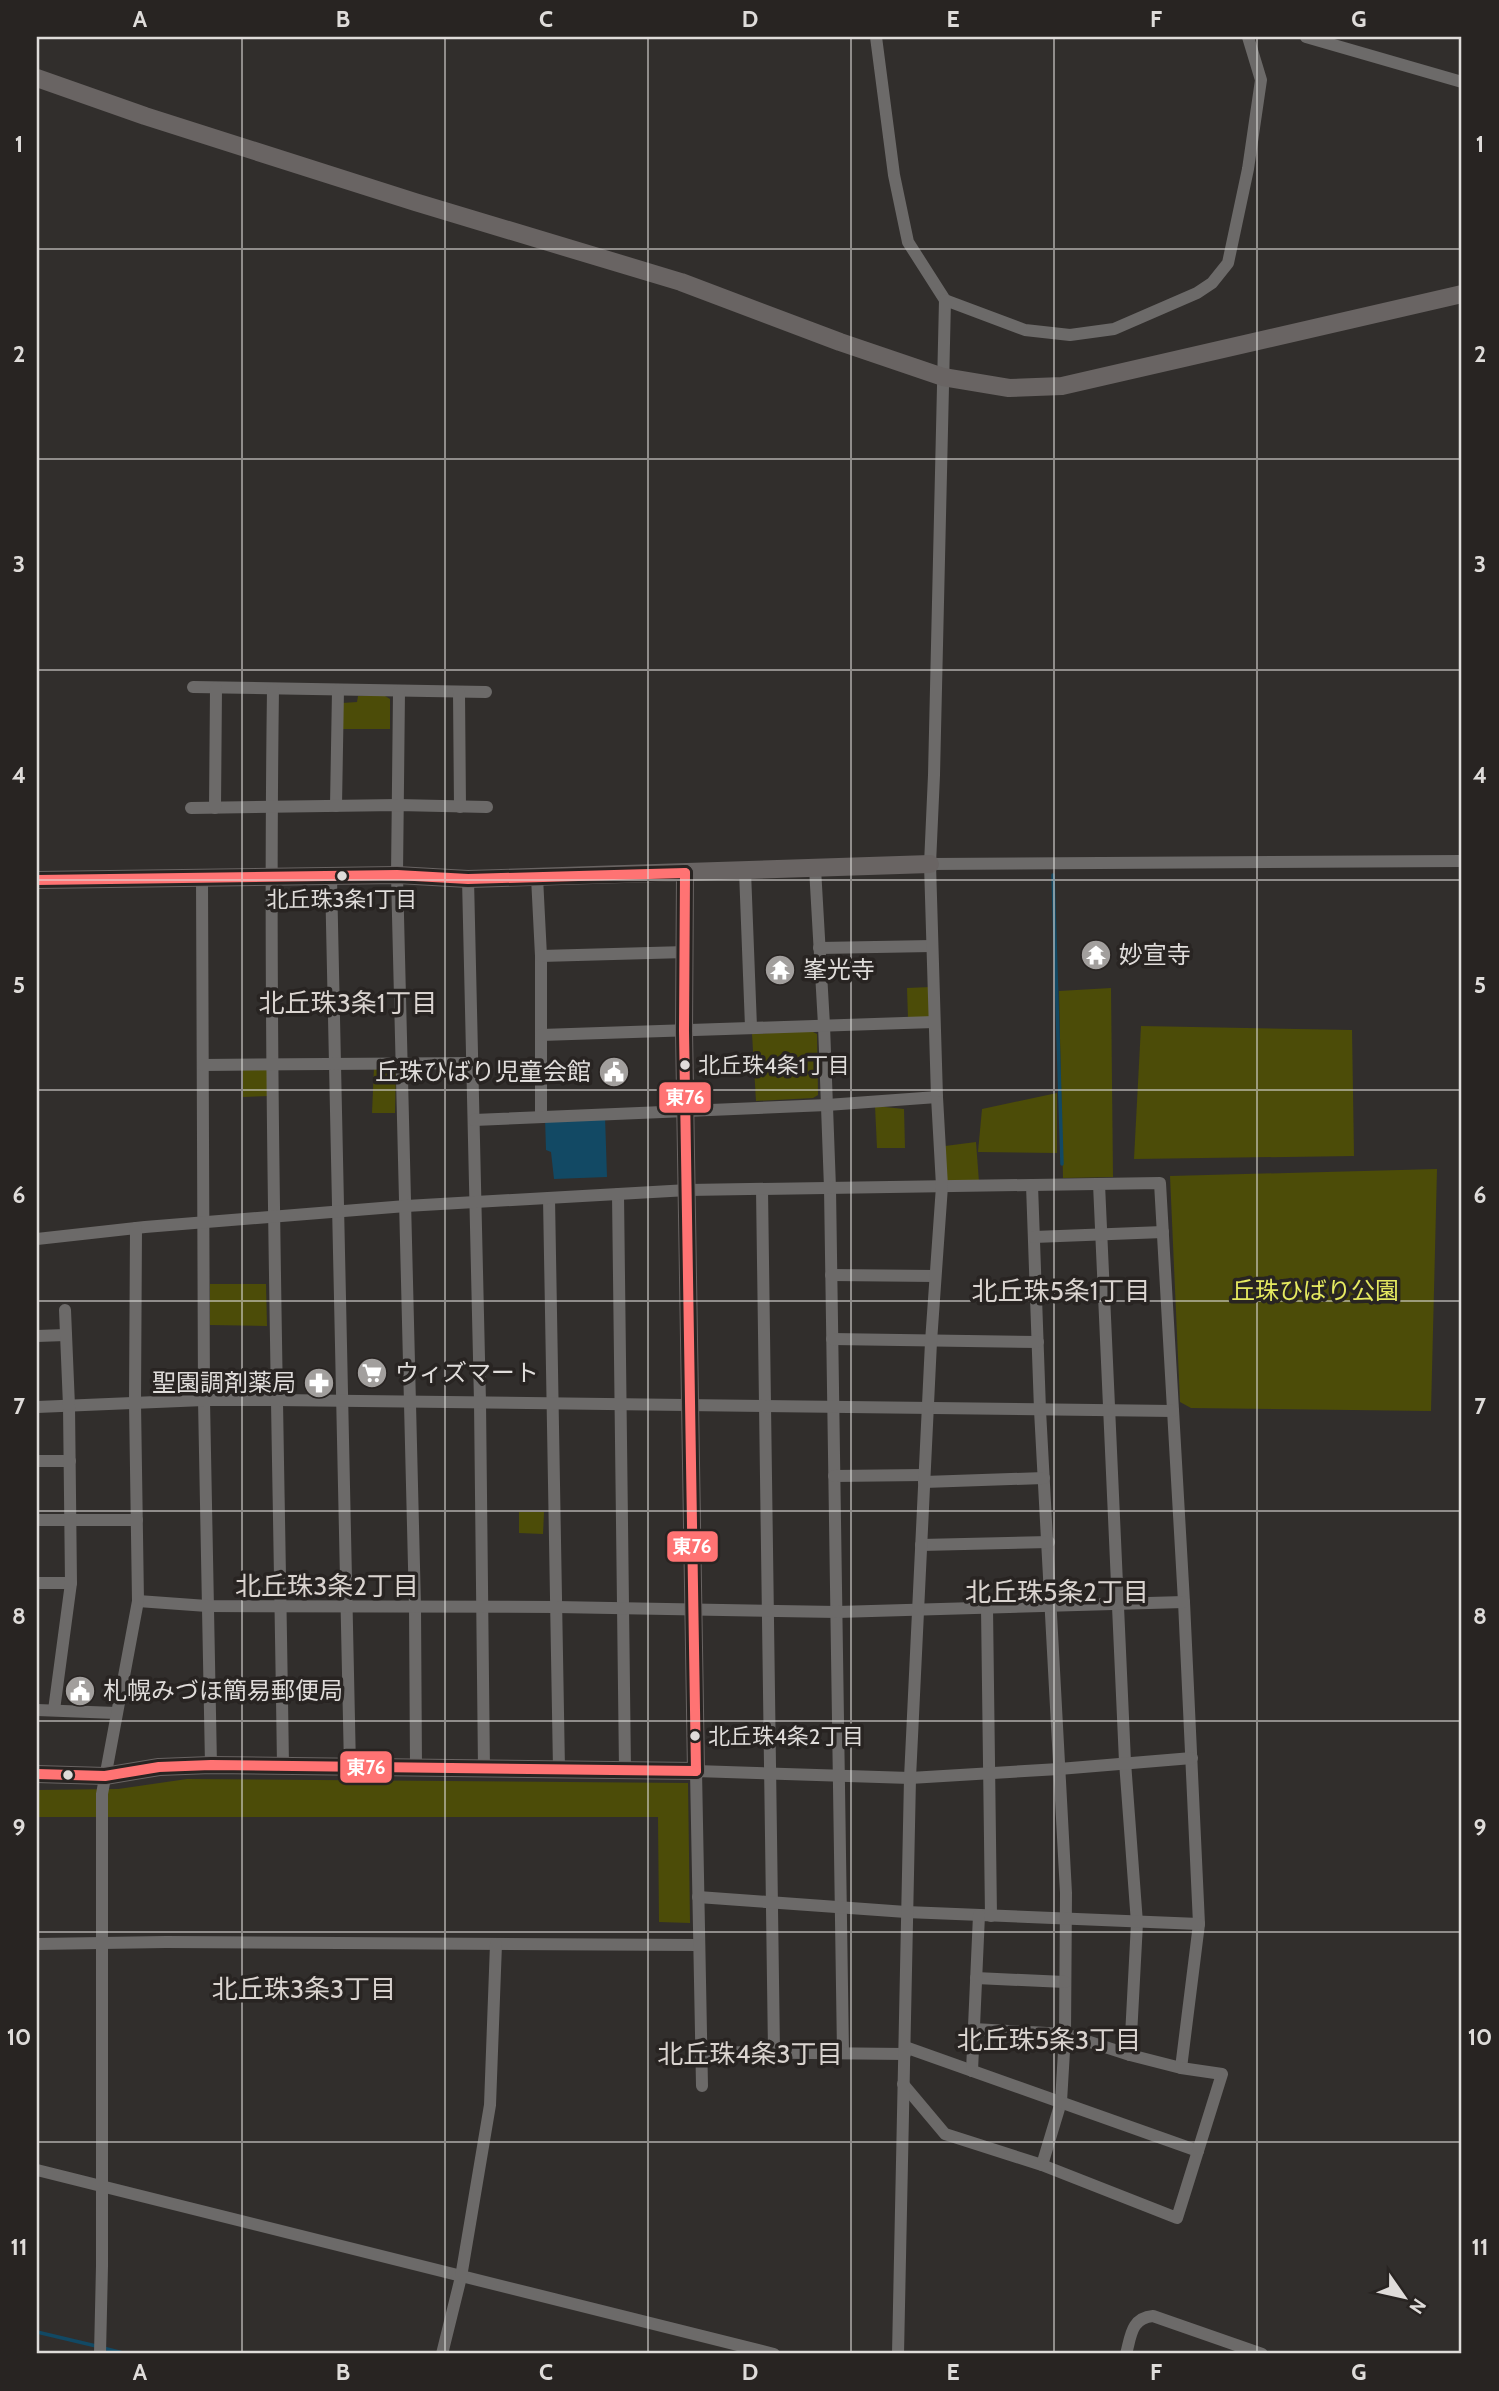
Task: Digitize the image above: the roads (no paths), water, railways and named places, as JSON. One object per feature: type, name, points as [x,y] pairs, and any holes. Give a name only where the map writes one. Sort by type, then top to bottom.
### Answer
[{"type":"street","points":[[876,37],[894,175],[908,243],[945,300],[930,864],[942,1186],[930,1342],[910,1778],[898,2354]]},
{"type":"street","points":[[945,300],[1025,330],[1070,335],[1114,329],[1197,293],[1212,283],[1228,263],[1250,156],[1261,80],[1248,37]]},
{"type":"street","points":[[1306,37],[1462,82]]},
{"type":"street","points":[[37,78],[145,116],[415,202],[681,282],[840,342],[943,377],[1009,388],[1062,386],[1462,294]]},
{"type":"street","points":[[193,687],[486,692]]},
{"type":"street","points":[[215,808],[216,688]]},
{"type":"street","points":[[273,689],[271,878],[274,1218],[283,1766]]},
{"type":"street","points":[[336,806],[338,690]]},
{"type":"street","points":[[400,692],[397,875],[415,1607],[416,1768]]},
{"type":"street","points":[[459,693],[460,807]]},
{"type":"street","points":[[191,808],[398,805],[487,807]]},
{"type":"street","points":[[37,880],[397,875],[468,879],[930,864],[1462,861]]},
{"type":"street","points":[[815,869],[830,1188],[843,2053]]},
{"type":"street","points":[[745,871],[751,1027]]},
{"type":"street","points":[[685,873],[684,1031],[702,2085]]},
{"type":"street","points":[[331,877],[350,1767]]},
{"type":"street","points":[[537,877],[541,956],[541,1116]]},
{"type":"street","points":[[202,879],[202,1223],[211,1765]]},
{"type":"street","points":[[468,879],[480,1402],[484,1769]]},
{"type":"street","points":[[820,948],[932,946]]},
{"type":"street","points":[[541,956],[685,952]]},
{"type":"street","points":[[541,1035],[934,1022]]},
{"type":"street","points":[[203,1065],[473,1063]]},
{"type":"street","points":[[474,1119],[827,1105],[937,1097]]},
{"type":"street","points":[[37,1239],[339,1211],[688,1190],[1160,1183],[1199,1924],[1181,2067]]},
{"type":"street","points":[[1099,1184],[1125,1762],[1137,1923],[1130,2055]]},
{"type":"street","points":[[1032,1185],[1040,1410],[1049,1542],[1066,1919],[1065,2034],[1061,2102],[1042,2165]]},
{"type":"street","points":[[762,1189],[774,2052]]},
{"type":"street","points":[[618,1194],[625,1770]]},
{"type":"street","points":[[550,1198],[559,1769]]},
{"type":"street","points":[[100,2354],[102,1794],[138,1601],[136,1228]]},
{"type":"street","points":[[1034,1237],[1163,1231]]},
{"type":"street","points":[[831,1275],[935,1276]]},
{"type":"street","points":[[54,1710],[71,1583],[65,1310]]},
{"type":"street","points":[[37,1336],[66,1335]]},
{"type":"street","points":[[832,1339],[1038,1342]]},
{"type":"street","points":[[37,1407],[204,1400],[341,1400],[1173,1410]]},
{"type":"street","points":[[37,1461],[70,1461]]},
{"type":"street","points":[[834,1476],[1044,1478]]},
{"type":"street","points":[[37,1520],[137,1520]]},
{"type":"street","points":[[921,1545],[1049,1542]]},
{"type":"street","points":[[37,1583],[71,1583]]},
{"type":"street","points":[[138,1601],[207,1606],[348,1605],[837,1612],[1184,1602]]},
{"type":"street","points":[[972,2071],[976,1978],[985,1915],[987,1608]]},
{"type":"street","points":[[37,1710],[116,1713]]},
{"type":"street","points":[[37,1774],[105,1776],[159,1767],[211,1765],[625,1770],[910,1778],[1192,1758]]},
{"type":"street","points":[[698,1897],[906,1912],[1199,1924]]},
{"type":"street","points":[[37,1944],[166,1942],[699,1945]]},
{"type":"street","points":[[442,2354],[461,2277],[490,2105],[496,1944]]},
{"type":"street","points":[[976,1978],[1065,1982]]},
{"type":"street","points":[[903,2084],[945,2134],[1042,2165],[1177,2218],[1222,2074],[1130,2055],[1065,2034],[974,2029]]},
{"type":"street","points":[[701,2052],[905,2051],[972,2071],[1198,2151]]},
{"type":"street","points":[[37,2170],[774,2354]]},
{"type":"street","points":[[1126,2354],[1135,2323],[1142,2317],[1153,2316],[1262,2354]]},
{"type":"water","points":[[605,1116],[607,1177],[554,1179],[551,1152],[546,1150],[545,1117]]},
{"type":"waterway","points":[[1053,875],[1062,1164]]},
{"type":"waterway","points":[[37,2332],[96,2346]]},
{"type":"waterway","points":[[103,2348],[127,2354]]},
{"type":"place","name":"北丘珠3条1丁目","points":[[342,876]]},
{"type":"place","name":"妙宣寺","points":[[1096,955]]},
{"type":"place","name":"峯光寺","points":[[780,970]]},
{"type":"place","name":"北丘珠4条1丁目","points":[[685,1065]]},
{"type":"place","name":"丘珠ひばり児童会館","points":[[614,1072]]},
{"type":"place","name":"ウィズマート","points":[[372,1373]]},
{"type":"place","name":"聖園調剤薬局","points":[[319,1383]]},
{"type":"place","name":"札幌みづほ簡易郵便局","points":[[80,1691]]},
{"type":"place","name":"北丘珠4条2丁目","points":[[695,1736]]},
{"type":"district","name":"北丘珠3条1丁目","points":[[348,1003]]},
{"type":"district","name":"北丘珠5条1丁目","points":[[1061,1291]]},
{"type":"district","name":"北丘珠3条2丁目","points":[[327,1586]]},
{"type":"district","name":"北丘珠5条2丁目","points":[[1057,1592]]},
{"type":"district","name":"北丘珠3条3丁目","points":[[304,1989]]},
{"type":"district","name":"北丘珠5条3丁目","points":[[1049,2040]]},
{"type":"district","name":"北丘珠4条3丁目","points":[[750,2054]]},
{"type":"park label","name":"丘珠ひばり公園","points":[[1315,1291]]}]
